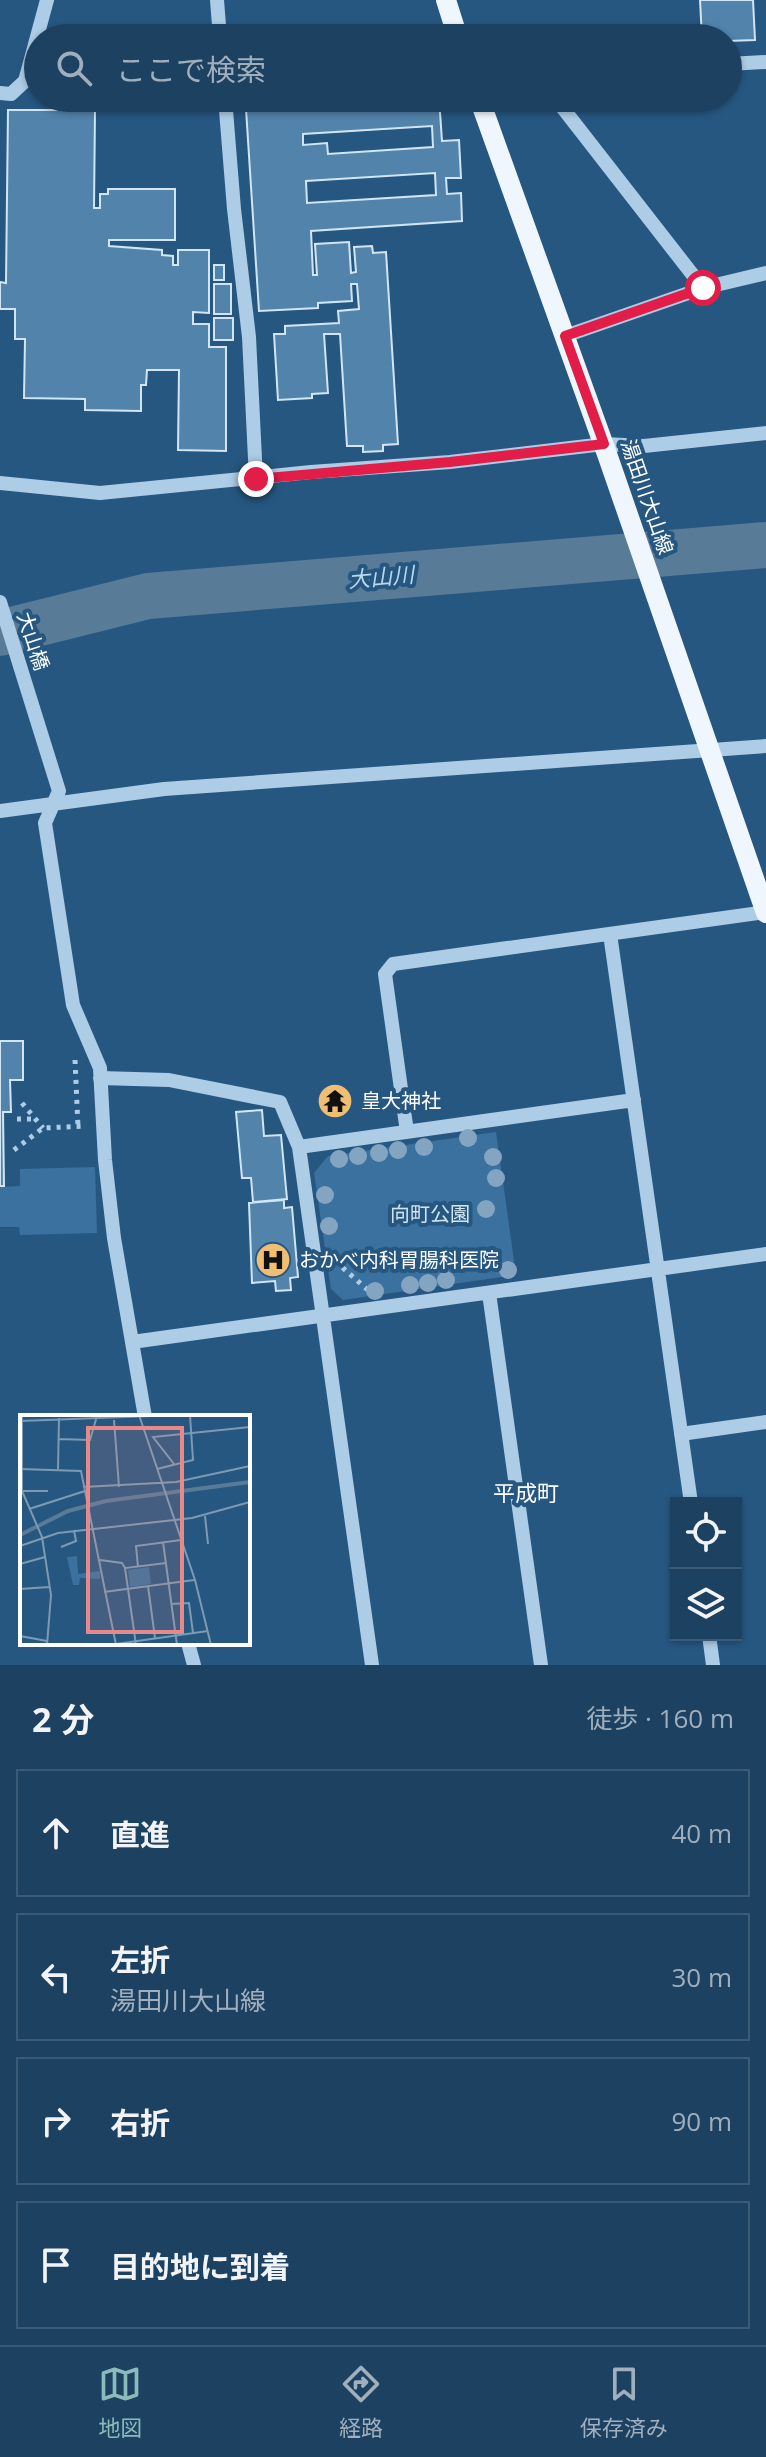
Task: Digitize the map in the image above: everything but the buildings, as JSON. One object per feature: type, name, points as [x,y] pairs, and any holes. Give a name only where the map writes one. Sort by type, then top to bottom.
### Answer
[{"type":"main road","points":[[446,0],[454,24]]},
{"type":"main road","name":"湯田川大山線","points":[[484,112],[766,913]]},
{"type":"street","points":[[40,24],[47,0]]},
{"type":"street","points":[[217,0],[219,24]]},
{"type":"street","points":[[742,63],[766,62]]},
{"type":"street","points":[[0,93],[11,94],[24,82]]},
{"type":"street","points":[[226,112],[249,337],[256,479]]},
{"type":"street","points":[[566,112],[703,288]]},
{"type":"street","points":[[565,336],[703,288],[766,273]]},
{"type":"street","points":[[0,483],[100,493],[766,433]]},
{"type":"street","name":"大山橋","points":[[0,602],[59,791],[45,823],[73,1005],[100,1068],[114,1238],[145,1415]]},
{"type":"street","points":[[0,811],[164,789],[766,746]]},
{"type":"street","points":[[407,1132],[385,974],[393,964],[766,913]]},
{"type":"street","points":[[610,934],[690,1497]]},
{"type":"street","points":[[100,1078],[169,1080],[280,1102],[299,1147],[372,1665]]},
{"type":"street","points":[[299,1147],[634,1100]]},
{"type":"street","points":[[132,1342],[766,1254]]},
{"type":"street","points":[[489,1293],[541,1665]]},
{"type":"street","points":[[681,1434],[766,1422]]},
{"type":"street","points":[[710,1641],[713,1665]]},
{"type":"street","points":[[189,1645],[194,1665]]},
{"type":"path","points":[[75,1060],[78,1127]]},
{"type":"path","points":[[22,1103],[43,1128]]},
{"type":"path","points":[[17,1119],[35,1119]]},
{"type":"path","points":[[14,1150],[43,1128],[103,1125]]},
{"type":"path","points":[[327,1260],[333,1259],[369,1288],[369,1296]]},
{"type":"green space","name":"向町公園","points":[[496,1132],[516,1275],[343,1300],[331,1289],[314,1173],[328,1156]]},
{"type":"green space","points":[[95,1167],[97,1233],[20,1235],[19,1227],[0,1227],[0,1187],[20,1186],[20,1169]]},
{"type":"waterway","name":"大山川","points":[[0,633],[148,596],[766,545]]},
{"type":"place","name":"皇大神社","points":[[335,1101]]},
{"type":"place","name":"おかべ内科胃腸科医院","points":[[273,1260]]},
{"type":"district","name":"平成町","points":[[526,1493]]},
{"type":"route","points":[[256,479],[450,462],[604,444],[565,336],[703,288]]}]
